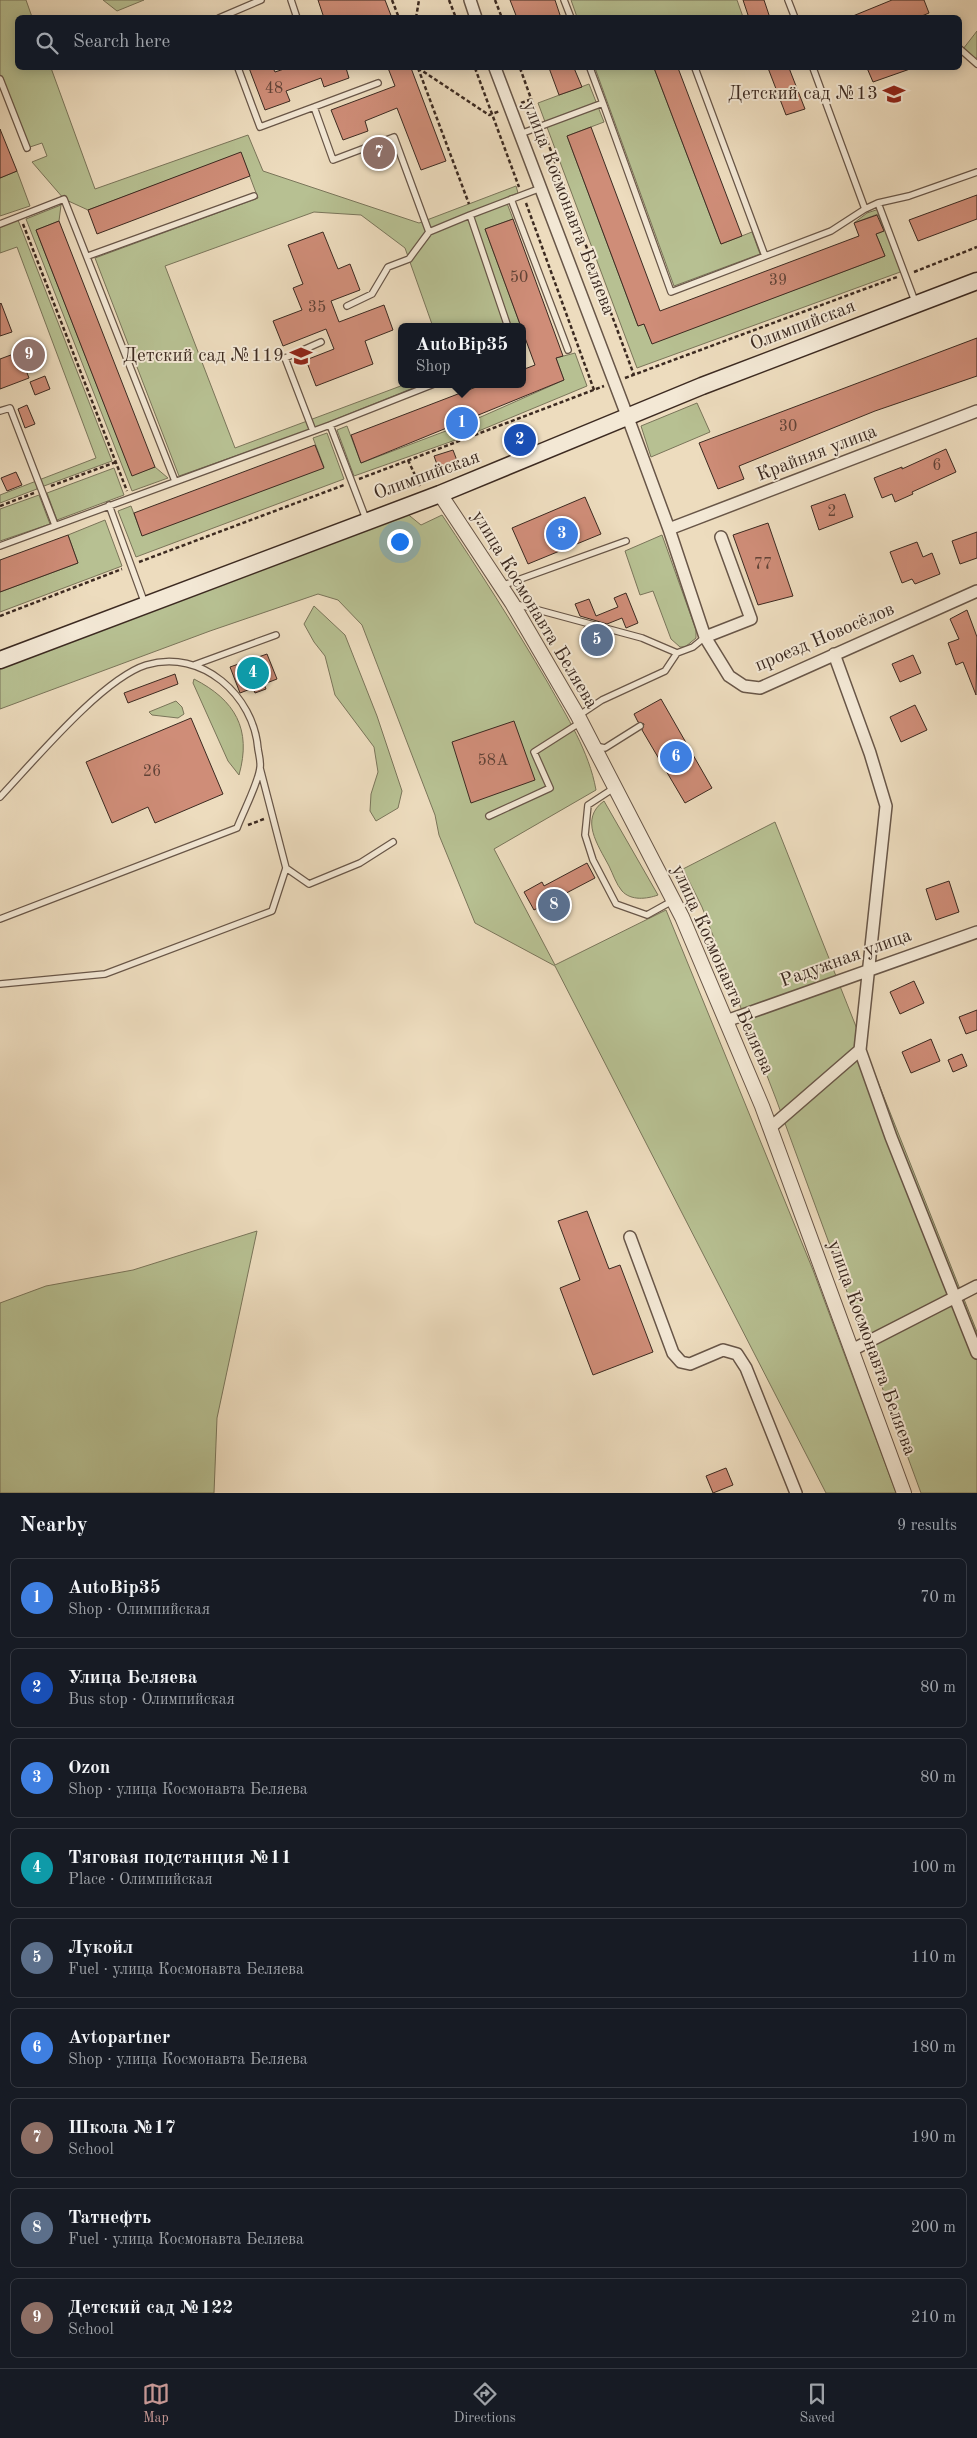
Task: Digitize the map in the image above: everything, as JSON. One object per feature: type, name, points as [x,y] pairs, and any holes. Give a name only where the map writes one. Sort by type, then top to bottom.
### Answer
[{"type":"main road","name":"Олимпийская","points":[[0,660],[366,520],[440,494],[702,386],[977,281]]},
{"type":"street","points":[[470,0],[475,15]]},
{"type":"street","name":"улица Космонавта Беляева","points":[[496,70],[669,529]]},
{"type":"street","name":"Крайняя улица","points":[[669,529],[977,411]]},
{"type":"street","name":"улица Космонавта Беляева","points":[[440,494],[512,603],[579,719],[674,900],[770,1128],[904,1493]]},
{"type":"street","name":"проезд Новосёлов","points":[[669,529],[705,638],[729,676],[744,686],[760,688],[977,591]]},
{"type":"street","points":[[705,638],[751,619],[721,537]]},
{"type":"street","points":[[834,654],[870,754],[886,806],[860,1050],[891,1137],[956,1296],[977,1353]]},
{"type":"street","name":"Радужная улица","points":[[726,1021],[870,968],[977,932]]},
{"type":"street","points":[[770,1128],[860,1050]]},
{"type":"street","points":[[630,1236],[673,1353],[681,1362],[690,1364],[723,1350],[737,1354],[746,1368],[796,1493]]},
{"type":"street","points":[[852,1350],[977,1286]]},
{"type":"lane","points":[[226,15],[261,0]]},
{"type":"lane","points":[[291,0],[297,15]]},
{"type":"lane","points":[[564,0],[570,15]]},
{"type":"lane","points":[[788,0],[794,15]]},
{"type":"lane","points":[[962,51],[977,62]]},
{"type":"lane","points":[[239,70],[260,127],[378,83]]},
{"type":"lane","points":[[591,70],[671,292],[831,231],[864,209],[878,203],[909,196],[975,172],[977,166]]},
{"type":"lane","points":[[696,70],[764,256]]},
{"type":"lane","points":[[814,70],[864,209]]},
{"type":"lane","points":[[0,79],[27,148]]},
{"type":"lane","points":[[520,134],[603,103]]},
{"type":"lane","points":[[314,107],[333,160],[394,137],[429,232]]},
{"type":"lane","points":[[347,306],[372,294],[388,267],[409,260],[429,232],[541,188]]},
{"type":"lane","points":[[88,256],[254,196]]},
{"type":"lane","points":[[0,224],[64,199],[175,481]]},
{"type":"lane","points":[[511,199],[568,350]]},
{"type":"lane","points":[[878,203],[916,304]]},
{"type":"lane","points":[[470,215],[507,323]]},
{"type":"lane","points":[[313,431],[285,358],[321,342]]},
{"type":"lane","points":[[0,546],[330,426],[424,388]]},
{"type":"lane","points":[[0,411],[10,408],[55,525]]},
{"type":"lane","points":[[330,426],[366,520]]},
{"type":"lane","points":[[109,505],[145,604]]},
{"type":"lane","points":[[501,586],[626,541]]},
{"type":"lane","points":[[512,603],[642,638],[677,653]]},
{"type":"lane","points":[[194,665],[276,635]]},
{"type":"lane","points":[[489,816],[550,788],[534,752],[602,700],[665,672],[677,653],[693,647],[705,638]]},
{"type":"lane","points":[[0,797],[91,703],[119,679],[146,665],[173,662],[194,665],[220,678],[244,703],[257,732],[260,768],[286,868],[272,911],[105,974],[0,984]]},
{"type":"lane","points":[[593,746],[605,748],[640,726]]},
{"type":"lane","points":[[0,919],[237,828],[260,768]]},
{"type":"lane","points":[[614,788],[588,805],[585,834],[593,860],[616,904],[647,915],[674,900]]},
{"type":"lane","points":[[286,868],[310,884],[360,863],[393,842]]},
{"type":"path","points":[[392,0],[398,15]]},
{"type":"path","points":[[416,15],[419,0]]},
{"type":"path","points":[[450,0],[455,15]]},
{"type":"path","points":[[495,0],[501,15]]},
{"type":"path","points":[[419,70],[469,204]]},
{"type":"path","points":[[421,70],[489,116],[532,99]]},
{"type":"path","points":[[476,70],[594,390]]},
{"type":"path","points":[[521,70],[634,374]]},
{"type":"path","points":[[20,216],[130,498]]},
{"type":"path","points":[[0,616],[634,374],[977,247]]},
{"type":"path","points":[[0,506],[116,462]]},
{"type":"path","points":[[237,828],[272,816]]},
{"type":"green space","points":[[0,0],[26,0],[31,15],[15,15],[15,70],[52,70],[95,189],[248,135],[263,171],[419,223],[516,186],[518,193],[505,198],[513,219],[485,229],[520,323],[432,323],[405,248],[361,215],[314,212],[165,266],[235,448],[398,387],[413,388],[314,428],[309,423],[309,430],[179,476],[95,258],[258,198],[241,153],[88,210],[64,199],[32,162],[47,156],[42,143],[27,148],[0,79]]},
{"type":"green space","points":[[103,0],[144,0],[117,11]]},
{"type":"green space","points":[[571,0],[737,0],[742,15],[576,15]]},
{"type":"green space","points":[[977,31],[977,57],[975,60],[963,49]]},
{"type":"green space","points":[[596,70],[655,70],[721,244],[752,232],[760,254],[674,286]]},
{"type":"green space","points":[[589,84],[604,122],[567,136],[638,326],[644,324],[652,343],[885,256],[876,234],[884,231],[878,214],[854,223],[867,213],[879,209],[903,271],[637,368],[538,103]]},
{"type":"green space","points":[[17,171],[30,206],[0,216],[0,178]]},
{"type":"green space","points":[[61,205],[59,221],[36,230],[132,475],[155,467],[168,478],[132,491],[26,219]]},
{"type":"green space","points":[[18,220],[112,461],[44,486],[38,481],[37,489],[0,503],[0,495],[96,458],[17,247],[0,253],[0,227]]},
{"type":"green space","points":[[575,353],[587,386],[469,435],[465,424],[564,380],[556,358]]},
{"type":"green space","points":[[697,403],[710,432],[651,457],[641,426]]},
{"type":"green space","points":[[347,426],[361,463],[459,426],[464,437],[354,476],[337,430]]},
{"type":"green space","points":[[327,433],[344,479],[136,557],[118,511],[131,506],[142,535],[324,467],[313,438]]},
{"type":"green space","points":[[114,468],[124,495],[57,520],[47,493]]},
{"type":"green space","points":[[39,495],[50,524],[0,541],[0,509]]},
{"type":"green space","points":[[405,512],[421,525],[442,515],[548,683],[583,748],[593,776],[596,790],[494,849],[555,965],[666,910],[813,1270],[896,1493],[826,1493],[555,966],[475,923],[439,835],[435,815],[362,625],[338,600],[318,594],[210,631],[0,709],[0,669]]},
{"type":"green space","points":[[105,520],[122,566],[0,612],[0,592],[78,563],[68,535]]},
{"type":"green space","points":[[662,535],[696,630],[696,638],[685,647],[680,647],[671,639],[653,591],[640,595],[625,551]]},
{"type":"green space","points":[[314,606],[345,635],[377,716],[402,791],[398,808],[376,821],[370,811],[371,794],[378,772],[374,747],[335,695],[325,656],[314,642],[304,624]]},
{"type":"green space","points":[[194,679],[220,696],[230,706],[237,718],[243,744],[239,775],[228,761],[193,683]]},
{"type":"green space","points":[[176,701],[182,707],[184,714],[178,718],[152,715],[149,712]]},
{"type":"green space","points":[[604,801],[658,895],[634,898],[622,891],[618,885],[593,832],[593,816],[597,808]]},
{"type":"green space","points":[[775,822],[977,1332],[977,1493],[921,1493],[776,1099],[702,907],[683,869]]},
{"type":"green space","points":[[257,1231],[217,1418],[214,1493],[0,1493],[0,1303],[46,1286],[133,1270]]},
{"type":"building","points":[[318,0],[385,0],[391,15],[323,15]]},
{"type":"building","points":[[510,0],[555,0],[560,15],[516,15]]},
{"type":"building","points":[[743,0],[764,0],[769,15],[748,15]]},
{"type":"building","points":[[892,0],[924,0],[929,13],[924,15],[855,15]]},
{"type":"building","points":[[250,70],[274,70],[275,72],[281,70],[347,70],[349,78],[324,87],[321,78],[286,91],[290,101],[265,110]]},
{"type":"building","points":[[389,70],[412,70],[446,161],[421,170],[397,108],[365,121],[368,131],[343,140],[331,110],[395,86]]},
{"type":"building","points":[[550,70],[575,70],[582,87],[559,95]]},
{"type":"building","points":[[655,70],[679,70],[742,236],[721,244]]},
{"type":"building","points":[[769,70],[790,70],[805,109],[786,115]]},
{"type":"building","points":[[868,70],[907,70],[873,82]]},
{"type":"building","points":[[591,127],[660,311],[859,236],[854,223],[877,215],[884,231],[876,234],[885,256],[652,344],[644,324],[638,326],[567,136]]},
{"type":"building","points":[[0,129],[17,171],[0,178]]},
{"type":"building","points":[[241,152],[250,176],[97,234],[88,210]]},
{"type":"building","points":[[977,195],[977,219],[918,241],[909,220]]},
{"type":"building","points":[[513,219],[563,356],[556,358],[564,380],[361,463],[351,435],[474,388],[526,388],[526,368],[535,365],[526,341],[526,323],[520,323],[485,229]]},
{"type":"building","points":[[59,221],[155,467],[132,476],[36,230]]},
{"type":"building","points":[[323,232],[338,269],[350,264],[360,290],[331,301],[339,322],[384,305],[393,330],[365,341],[373,364],[316,386],[306,360],[334,349],[326,329],[283,346],[273,321],[302,310],[293,288],[303,284],[288,245]]},
{"type":"building","points":[[0,304],[12,332],[0,336]]},
{"type":"building","points":[[977,338],[977,376],[875,411],[739,466],[744,479],[718,489],[699,443]]},
{"type":"building","points":[[19,352],[29,378],[0,389],[0,359]]},
{"type":"building","points":[[45,376],[50,389],[35,395],[30,382]]},
{"type":"building","points":[[27,405],[35,424],[25,428],[18,409]]},
{"type":"building","points":[[315,445],[324,468],[142,536],[134,513]]},
{"type":"building","points":[[946,449],[956,472],[895,502],[892,494],[882,498],[874,478],[902,467],[902,469]]},
{"type":"building","points":[[453,450],[459,466],[440,473],[434,456]]},
{"type":"building","points":[[16,472],[22,485],[7,491],[1,478]]},
{"type":"building","points":[[845,494],[853,517],[819,530],[811,506]]},
{"type":"building","points":[[585,497],[601,534],[528,564],[512,528]]},
{"type":"building","points":[[768,523],[793,596],[758,605],[733,535]]},
{"type":"building","points":[[977,532],[977,558],[960,564],[952,541]]},
{"type":"building","points":[[68,535],[78,563],[0,592],[0,560]]},
{"type":"building","points":[[917,542],[923,557],[932,553],[940,574],[915,584],[912,579],[902,583],[890,552]]},
{"type":"building","points":[[626,593],[638,623],[626,628],[622,618],[607,624],[580,616],[575,604],[589,599],[596,616],[618,607],[614,598]]},
{"type":"building","points":[[967,610],[977,637],[976,695],[963,662],[956,665],[948,643],[959,639],[950,619]]},
{"type":"building","points":[[584,627],[603,632],[607,643],[593,648]]},
{"type":"building","points":[[267,654],[277,679],[264,684],[266,689],[255,693],[253,688],[240,693],[230,667]]},
{"type":"building","points":[[913,655],[921,673],[900,682],[892,664]]},
{"type":"building","points":[[175,674],[178,684],[128,703],[124,693]]},
{"type":"building","points":[[661,699],[712,788],[685,803],[642,730],[644,724],[638,722],[634,714]]},
{"type":"building","points":[[915,705],[927,730],[901,742],[890,717]]},
{"type":"building","points":[[191,718],[223,794],[155,823],[148,807],[112,823],[86,762]]},
{"type":"building","points":[[514,721],[535,780],[471,803],[452,742]]},
{"type":"building","points":[[587,863],[595,878],[534,910],[524,892],[542,882],[544,886]]},
{"type":"building","points":[[949,881],[959,912],[936,920],[926,889]]},
{"type":"building","points":[[914,981],[924,1003],[900,1014],[890,992]]},
{"type":"building","points":[[977,1010],[977,1030],[966,1034],[959,1017]]},
{"type":"building","points":[[931,1039],[940,1061],[911,1073],[902,1052]]},
{"type":"building","points":[[962,1054],[967,1066],[953,1072],[948,1060]]},
{"type":"building","points":[[587,1211],[609,1269],[620,1265],[653,1352],[593,1375],[560,1288],[580,1280],[558,1221]]},
{"type":"building","points":[[726,1468],[733,1485],[713,1493],[706,1476]]},
{"type":"place","name":"Детский сад №13","points":[[894,94]]},
{"type":"place","name":"Школа №17","points":[[379,153]]},
{"type":"place","name":"Детский сад №122","points":[[29,355]]},
{"type":"place","name":"Детский сад №119","points":[[301,356]]},
{"type":"place","name":"AutoBip35","points":[[462,423]]},
{"type":"place","name":"Улица Беляева","points":[[520,440]]},
{"type":"place","name":"Ozon","points":[[562,534]]},
{"type":"place","name":"Лукойл","points":[[597,640]]},
{"type":"place","name":"Тяговая подстанция №11","points":[[253,673]]},
{"type":"place","name":"Avtopartner","points":[[676,757]]},
{"type":"place","name":"Татнефть","points":[[554,905]]}]
